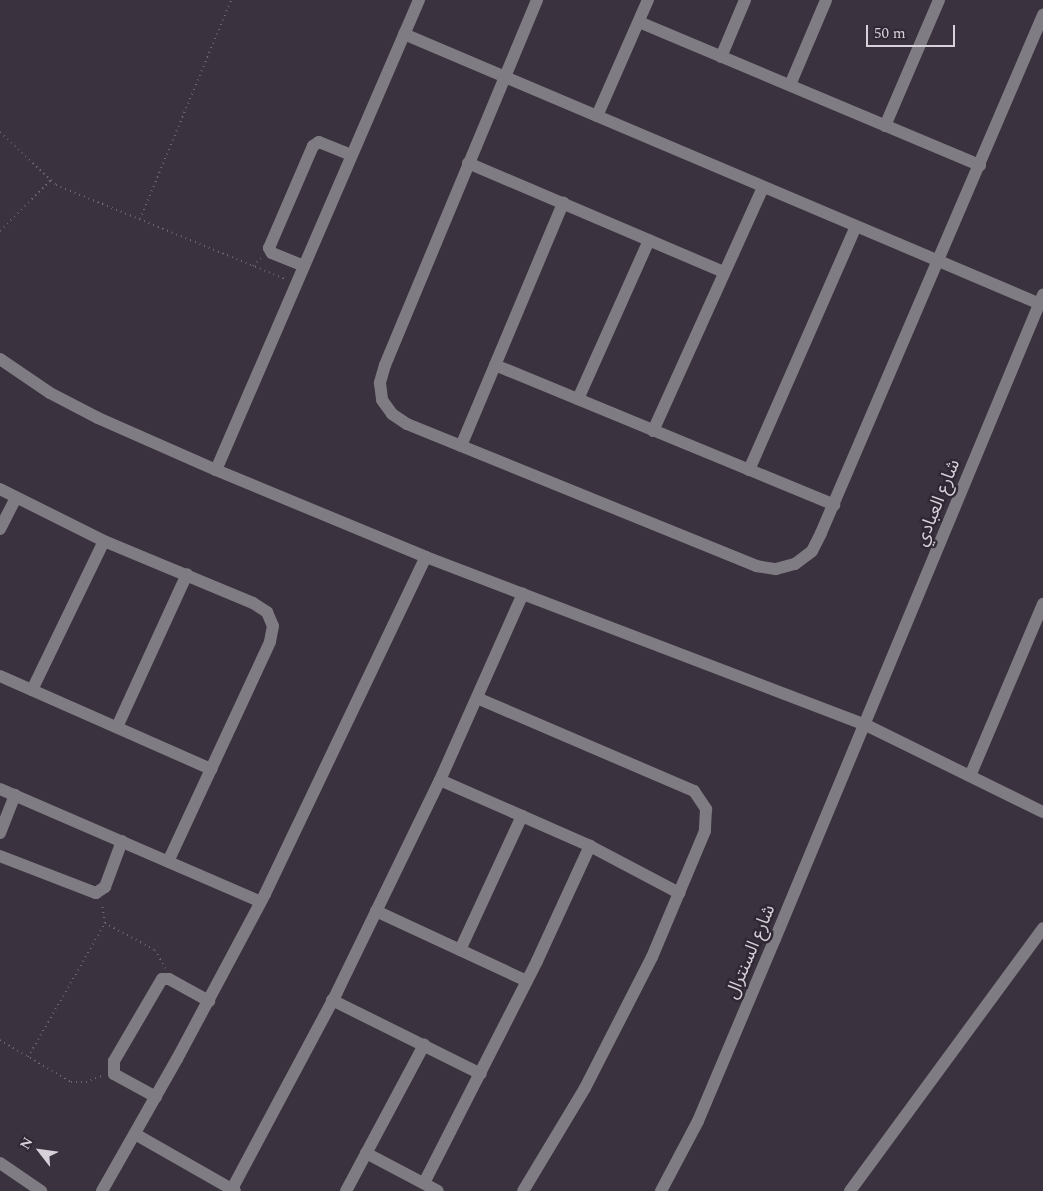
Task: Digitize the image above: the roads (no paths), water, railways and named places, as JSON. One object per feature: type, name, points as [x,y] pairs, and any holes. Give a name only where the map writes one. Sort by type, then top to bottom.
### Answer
[{"type":"street","points":[[216,470],[418,0]]},
{"type":"street","points":[[537,0],[385,365],[380,383],[382,400],[392,414],[407,424],[756,566],[776,569],[801,560],[812,551],[834,505],[1043,15]]},
{"type":"street","points":[[597,116],[648,0]]},
{"type":"street","points":[[721,57],[746,0]]},
{"type":"street","points":[[790,85],[826,0]]},
{"type":"street","points":[[885,126],[938,0]]},
{"type":"street","points":[[639,22],[980,165]]},
{"type":"street","points":[[404,34],[939,261],[1041,300]]},
{"type":"street","points":[[304,266],[272,253],[269,248],[313,146],[319,142],[352,155]]},
{"type":"street","points":[[468,163],[724,272]]},
{"type":"street","points":[[653,430],[763,187]]},
{"type":"street","points":[[461,446],[563,203]]},
{"type":"street","points":[[749,470],[856,226]]},
{"type":"street","points":[[578,399],[649,240]]},
{"type":"street","name":"شارع العبادي","points":[[866,724],[1041,300]]},
{"type":"street","points":[[0,359],[98,418],[216,470],[426,557],[866,724],[1043,812]]},
{"type":"street","points":[[495,365],[834,505]]},
{"type":"street","points":[[0,489],[15,499],[104,541],[186,574],[267,612],[273,626],[270,642],[168,862]]},
{"type":"street","points":[[0,529],[15,499]]},
{"type":"street","points":[[32,690],[104,541]]},
{"type":"street","points":[[102,1191],[209,1001],[261,902],[426,557]]},
{"type":"street","points":[[116,727],[186,574]]},
{"type":"street","points":[[135,1134],[234,1190],[332,1000],[440,780],[523,594]]},
{"type":"street","points":[[970,776],[1043,604]]},
{"type":"street","points":[[0,676],[211,769]]},
{"type":"street","points":[[478,698],[694,791],[706,810],[706,831],[652,957],[585,1088],[523,1191]]},
{"type":"street","name":"شارع السنترال","points":[[661,1191],[698,1121],[866,724]]},
{"type":"street","points":[[440,780],[590,846],[679,893]]},
{"type":"street","points":[[0,789],[261,902]]},
{"type":"street","points":[[0,833],[15,796]]},
{"type":"street","points":[[460,950],[522,816]]},
{"type":"street","points":[[0,856],[96,894],[105,887],[122,841]]},
{"type":"street","points":[[424,1183],[527,981],[590,846]]},
{"type":"street","points":[[376,911],[527,981]]},
{"type":"street","points":[[850,1191],[1043,928]]},
{"type":"street","points":[[156,1097],[114,1074],[112,1068],[160,981],[166,978],[209,1001]]},
{"type":"street","points":[[332,1000],[481,1074]]},
{"type":"street","points":[[346,1191],[424,1045]]},
{"type":"street","points":[[366,1153],[438,1191]]},
{"type":"street","points":[[0,1163],[40,1191]]}]
